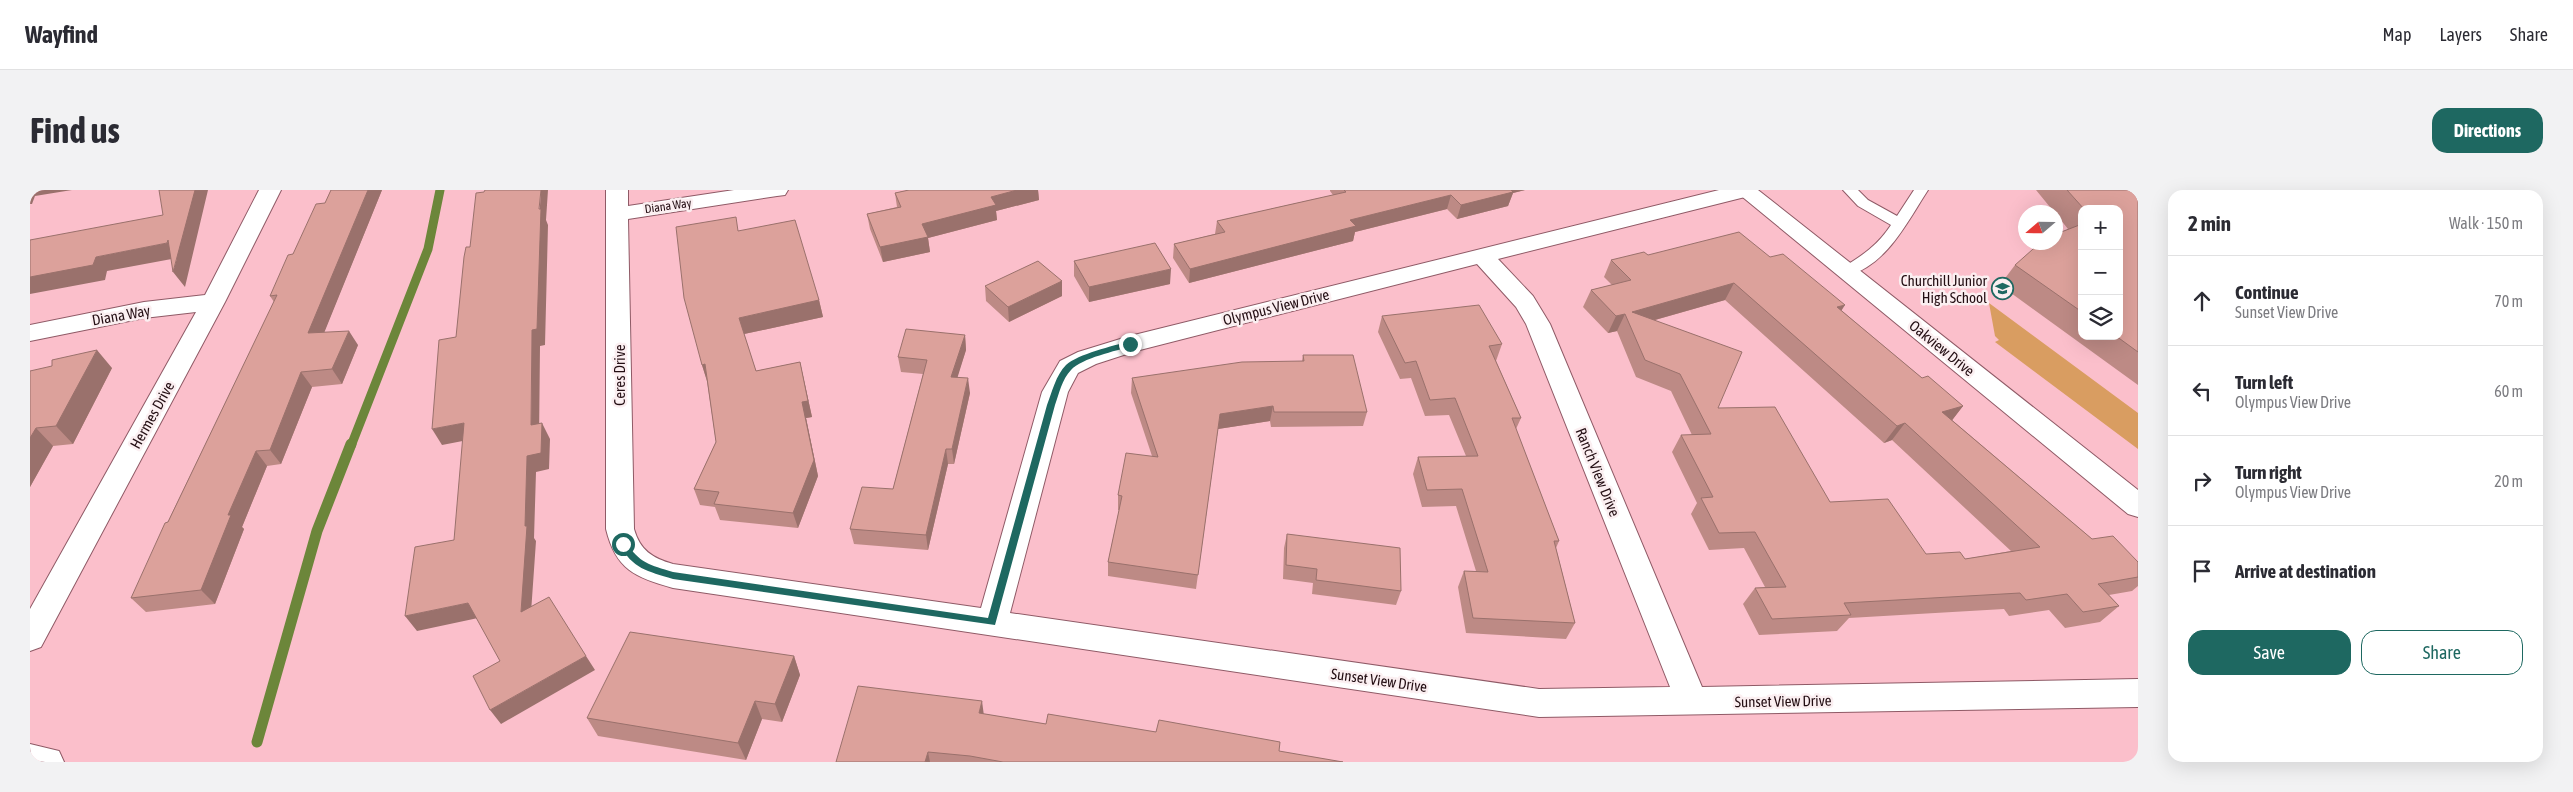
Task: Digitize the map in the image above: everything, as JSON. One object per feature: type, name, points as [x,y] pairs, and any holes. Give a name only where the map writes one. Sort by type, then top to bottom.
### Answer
[{"type":"street","name":"Hermes Drive","points":[[30,638],[213,302],[270,190]]},
{"type":"street","name":"Diana Way","points":[[618,202],[777,190]]},
{"type":"street","name":"Olympus View Drive","points":[[992,622],[1051,405],[1061,379],[1069,367],[1087,358],[1130,344],[1745,190]]},
{"type":"street","name":"Oakview Drive","points":[[1745,190],[2128,490],[2138,506]]},
{"type":"street","name":"Ceres Drive","points":[[618,202],[620,529],[623,544],[631,557]]},
{"type":"street","name":"Ranch View Drive","points":[[1482,256],[1525,302],[1538,324],[1692,702]]},
{"type":"street","name":"Diana Way","points":[[30,333],[136,312],[213,302]]},
{"type":"street","name":"Sunset View Drive","points":[[631,557],[642,566],[673,576],[1538,703],[2104,696],[2138,693]]},
{"type":"street","points":[[30,759],[47,762]]},
{"type":"lane","points":[[1850,190],[1867,206],[1899,223]]},
{"type":"lane","points":[[1847,271],[1872,256],[1888,242],[1921,190]]},
{"type":"shaded area","points":[[1989,303],[2138,413],[2138,449],[1995,342],[1999,340],[1995,336]]},
{"type":"building","points":[[159,190],[195,190],[173,272],[168,240],[167,243],[96,257],[93,265],[30,277],[30,240],[163,215]]},
{"type":"building","points":[[331,190],[368,190],[308,333],[349,331],[332,369],[301,372],[270,450],[256,451],[228,515],[231,515],[201,590],[131,598],[165,523],[168,522],[277,295],[270,296],[288,255],[293,254],[316,204],[325,203]]},
{"type":"building","points":[[485,190],[541,190],[537,329],[532,330],[531,425],[542,423],[541,453],[527,456],[525,526],[527,526],[521,612],[549,597],[586,656],[490,710],[473,676],[500,661],[468,603],[405,616],[415,547],[454,540],[464,423],[432,429],[439,340],[456,337],[464,257],[466,247],[470,247],[476,193],[484,192]]},
{"type":"building","points":[[909,190],[1017,190],[991,197],[996,205],[922,224],[928,237],[880,247],[867,214],[901,207],[895,193]]},
{"type":"building","points":[[1344,190],[1511,190],[1513,192],[1461,205],[1451,195],[1350,220],[1356,226],[1190,269],[1174,244],[1225,232],[1217,221],[1346,192]]},
{"type":"building","points":[[2067,190],[2138,190],[2138,352],[2122,340],[2123,205],[2080,205]]},
{"type":"building","points":[[736,217],[738,231],[795,220],[819,300],[739,318],[756,371],[800,362],[808,401],[802,402],[814,460],[793,513],[714,504],[719,492],[694,489],[716,442],[705,364],[702,365],[684,298],[676,227]]},
{"type":"building","points":[[2078,226],[2078,309],[2015,265],[2032,250],[2063,250],[2063,231]]},
{"type":"building","points":[[1739,232],[1770,257],[1783,254],[1845,305],[1837,307],[1922,378],[1928,376],[1963,406],[1942,412],[2092,539],[2113,536],[2138,562],[2138,577],[2098,584],[2119,606],[2083,612],[2067,594],[2026,600],[2020,593],[1844,603],[1851,615],[1772,619],[1755,588],[1786,587],[1755,532],[1719,533],[1701,498],[1713,497],[1681,435],[1711,434],[1680,374],[1645,360],[1625,314],[1616,316],[1591,290],[1631,280],[1611,260],[1644,252],[1648,255]],"holes":[[[1734,283],[1897,426],[1905,423],[2040,547],[1965,559],[1960,552],[1926,554],[1888,499],[1830,502],[1775,407],[1718,408],[1742,352],[1632,312]]]},
{"type":"building","points":[[1155,243],[1171,269],[1089,287],[1074,261]]},
{"type":"building","points":[[1038,261],[1062,281],[1008,307],[985,286]]},
{"type":"building","points":[[1479,305],[1502,344],[1489,346],[1521,418],[1512,418],[1559,541],[1554,541],[1575,623],[1473,618],[1464,571],[1488,572],[1462,489],[1427,490],[1418,457],[1478,456],[1455,398],[1430,400],[1416,361],[1405,363],[1382,316]]},
{"type":"building","points":[[906,329],[965,335],[951,377],[968,378],[952,449],[946,449],[926,535],[850,529],[862,487],[893,489],[927,360],[898,357]]},
{"type":"building","points":[[97,350],[56,426],[36,428],[30,438],[30,371],[52,366],[52,360]]},
{"type":"building","points":[[1303,355],[1353,355],[1367,412],[1274,412],[1273,406],[1220,414],[1198,575],[1108,562],[1122,496],[1118,495],[1126,453],[1158,457],[1132,378],[1242,362],[1304,361]]},
{"type":"building","points":[[1287,534],[1400,548],[1401,591],[1316,580],[1317,569],[1286,565]]},
{"type":"building","points":[[630,632],[794,656],[775,704],[755,701],[738,743],[587,718]]},
{"type":"building","points":[[858,686],[982,701],[979,713],[1046,724],[1048,714],[1156,732],[1159,720],[1280,742],[1279,751],[1343,762],[1003,762],[970,756],[928,752],[925,762],[836,762]]},
{"type":"waterway","points":[[351,446],[428,249],[440,190]]},
{"type":"waterway","points":[[257,742],[317,531],[351,444]]},
{"type":"place","name":"Churchill Junior High School","points":[[2003,289]]},
{"type":"route","points":[[623,544],[631,557],[642,566],[673,576],[992,622],[1051,405],[1061,379],[1069,367],[1107,350],[1130,344]]}]
